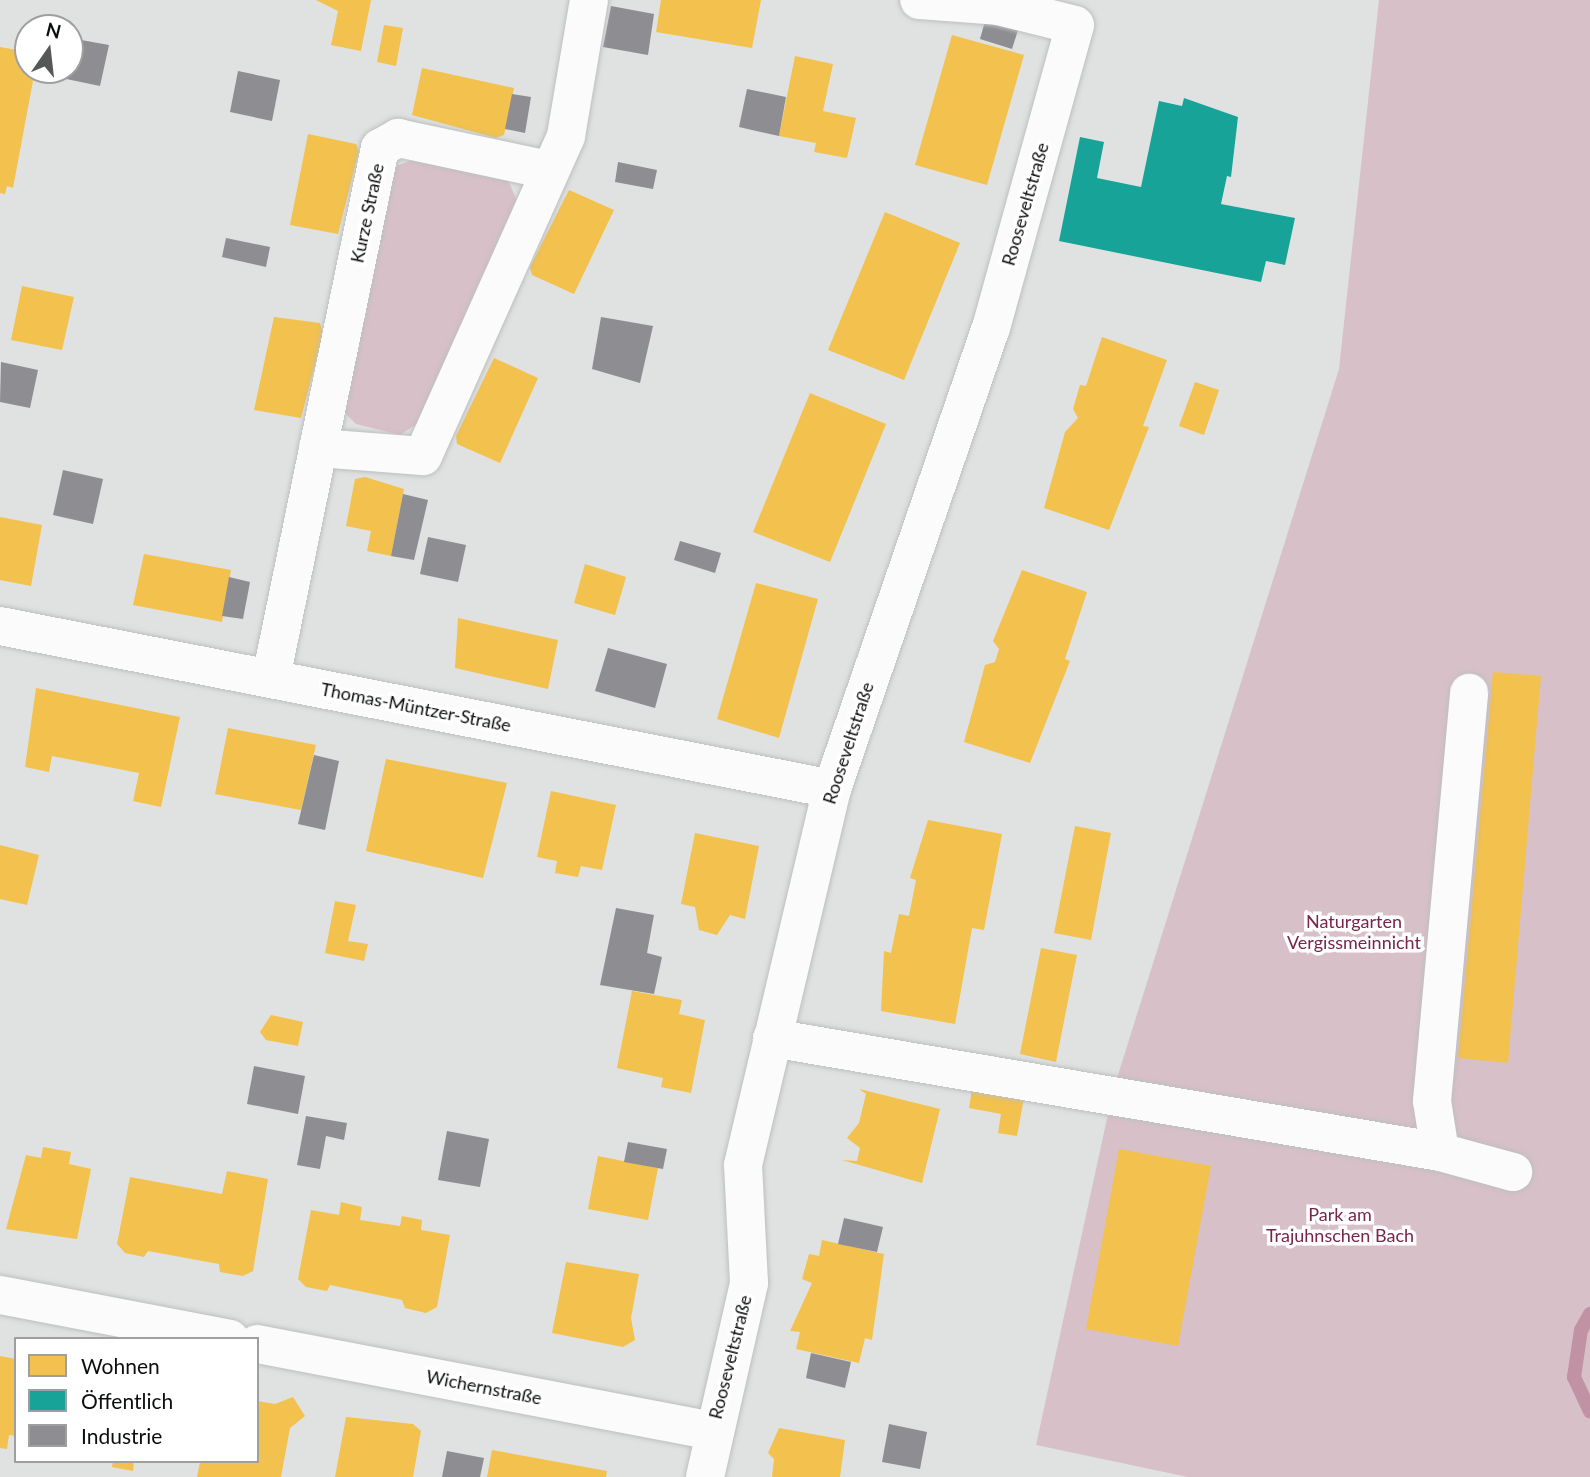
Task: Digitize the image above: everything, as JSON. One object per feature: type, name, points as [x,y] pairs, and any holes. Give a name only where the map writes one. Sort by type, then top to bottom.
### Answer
[{"type":"street","points":[[318,448],[423,456],[548,170],[566,135],[589,0]]},
{"type":"street","name":"Rooseveltstraße","points":[[705,1477],[711,1431],[749,1283],[743,1165],[832,789],[991,328],[1075,25],[998,6],[919,0]]},
{"type":"street","name":"Kurze Straße","points":[[271,678],[380,148],[398,138],[548,170]]},
{"type":"street","name":"Thomas-Müntzer-Straße","points":[[0,626],[832,789]]},
{"type":"street","points":[[1440,1152],[1432,1101],[1469,693]]},
{"type":"street","points":[[772,1038],[1440,1152],[1513,1172]]},
{"type":"street","points":[[0,1295],[220,1337]]},
{"type":"street","name":"Wichernstraße","points":[[259,1344],[711,1431]]},
{"type":"green space","name":"Park am Trajuhnschen Bach","points":[[1379,0],[1590,0],[1590,1477],[1188,1477],[1036,1445],[1113,1091],[1339,369]]},
{"type":"green space","points":[[429,154],[505,173],[519,206],[426,418],[400,435],[356,424],[338,406],[396,166]]},
{"type":"building: Wohnen","points":[[316,0],[371,0],[361,51],[331,45],[338,11]]},
{"type":"building: Wohnen","points":[[661,0],[761,0],[752,48],[656,32]]},
{"type":"building: Wohnen","points":[[384,25],[403,28],[396,66],[377,62]]},
{"type":"building: Wohnen","points":[[952,35],[1024,55],[987,185],[915,165]]},
{"type":"building: Wohnen","points":[[0,47],[14,50],[14,84],[32,84],[13,188],[7,186],[5,194],[0,193]]},
{"type":"building: Wohnen","points":[[795,56],[833,64],[823,111],[856,118],[847,158],[814,152],[816,143],[779,136]]},
{"type":"building: Wohnen","points":[[422,68],[514,88],[504,135],[496,138],[412,115]]},
{"type":"building: Wohnen","points":[[308,134],[356,144],[359,151],[338,234],[290,225]]},
{"type":"building: Wohnen","points":[[569,190],[614,210],[574,294],[532,275],[530,267]]},
{"type":"building: Wohnen","points":[[885,212],[960,243],[904,380],[828,350]]},
{"type":"building: Wohnen","points":[[22,286],[74,297],[62,350],[11,340]]},
{"type":"building: Wohnen","points":[[274,317],[320,323],[323,334],[301,418],[254,410]]},
{"type":"building: Wohnen","points":[[1102,337],[1167,360],[1143,426],[1149,427],[1109,530],[1044,508],[1065,432],[1078,418],[1073,409],[1080,385],[1086,386]]},
{"type":"building: Wohnen","points":[[494,358],[538,378],[500,463],[457,444],[456,436]]},
{"type":"building: Wohnen","points":[[1195,382],[1219,390],[1204,435],[1179,426]]},
{"type":"building: Wohnen","points":[[810,393],[886,424],[830,562],[753,532]]},
{"type":"building: Wohnen","points":[[365,477],[404,489],[391,556],[367,551],[371,531],[346,526],[355,479]]},
{"type":"building: Wohnen","points":[[0,517],[42,525],[31,586],[0,580]]},
{"type":"building: Wohnen","points":[[144,554],[231,570],[222,622],[133,605]]},
{"type":"building: Wohnen","points":[[585,564],[626,577],[615,615],[574,603]]},
{"type":"building: Wohnen","points":[[1022,570],[1087,592],[1065,659],[1070,661],[1030,763],[964,742],[985,665],[995,662],[999,649],[993,641]]},
{"type":"building: Wohnen","points":[[756,583],[818,599],[779,738],[717,719]]},
{"type":"building: Wohnen","points":[[458,618],[558,640],[548,689],[455,668]]},
{"type":"building: Wohnen","points":[[1493,672],[1541,676],[1508,1063],[1458,1058]]},
{"type":"building: Wohnen","points":[[36,688],[180,717],[161,807],[133,801],[139,773],[52,756],[49,772],[25,767]]},
{"type":"building: Wohnen","points":[[228,728],[316,745],[301,810],[215,794]]},
{"type":"building: Wohnen","points":[[386,759],[507,783],[483,878],[366,851]]},
{"type":"building: Wohnen","points":[[551,791],[616,805],[602,870],[581,866],[578,877],[555,873],[557,861],[537,857]]},
{"type":"building: Wohnen","points":[[928,820],[1002,834],[984,930],[972,928],[955,1024],[881,1011],[884,951],[891,953],[899,914],[909,916],[916,880],[910,878]]},
{"type":"building: Wohnen","points":[[1075,826],[1111,833],[1091,940],[1054,933]]},
{"type":"building: Wohnen","points":[[695,833],[759,846],[745,919],[730,915],[717,935],[699,930],[695,907],[681,904]]},
{"type":"building: Wohnen","points":[[0,845],[39,855],[27,905],[0,899]]},
{"type":"building: Wohnen","points":[[335,901],[356,905],[348,941],[368,944],[364,961],[325,953]]},
{"type":"building: Wohnen","points":[[1041,948],[1077,955],[1056,1062],[1020,1054]]},
{"type":"building: Wohnen","points":[[632,991],[682,1000],[679,1014],[705,1020],[691,1093],[661,1087],[663,1078],[617,1068]]},
{"type":"building: Wohnen","points":[[271,1015],[303,1022],[298,1046],[266,1040],[260,1032]]},
{"type":"building: Wohnen","points":[[859,1089],[940,1109],[922,1183],[842,1160],[857,1161],[860,1148],[847,1138],[859,1123],[866,1094]]},
{"type":"building: Wohnen","points":[[972,1089],[1024,1098],[1017,1136],[998,1133],[1001,1114],[969,1108]]},
{"type":"building: Wohnen","points":[[43,1147],[71,1152],[69,1164],[91,1169],[77,1239],[6,1229],[26,1155],[41,1158]]},
{"type":"building: Wohnen","points":[[1119,1149],[1211,1166],[1178,1346],[1086,1329]]},
{"type":"building: Wohnen","points":[[598,1156],[658,1168],[648,1220],[588,1209]]},
{"type":"building: Wohnen","points":[[227,1171],[268,1179],[253,1271],[243,1276],[220,1272],[219,1264],[148,1251],[144,1257],[125,1253],[117,1244],[130,1177],[222,1194]]},
{"type":"building: Wohnen","points":[[341,1202],[362,1207],[360,1220],[400,1226],[402,1216],[422,1220],[421,1230],[450,1235],[437,1307],[426,1313],[405,1308],[402,1300],[330,1285],[327,1291],[306,1287],[298,1279],[311,1210],[339,1215]]},
{"type":"building: Wohnen","points":[[822,1240],[884,1254],[872,1340],[865,1338],[859,1363],[796,1349],[800,1332],[790,1331],[812,1283],[802,1279],[809,1254],[819,1256]]},
{"type":"building: Wohnen","points":[[566,1262],[639,1274],[631,1318],[635,1340],[623,1347],[552,1333]]},
{"type":"building: Wohnen","points":[[0,1356],[14,1359],[14,1436],[9,1435],[7,1449],[0,1448]]},
{"type":"building: Wohnen","points":[[293,1397],[305,1416],[290,1428],[281,1477],[197,1477],[200,1463],[259,1463],[259,1401],[275,1404]]},
{"type":"building: Wohnen","points":[[346,1417],[413,1424],[421,1431],[413,1477],[335,1477]]},
{"type":"building: Wohnen","points":[[779,1428],[845,1440],[840,1477],[772,1477],[774,1459],[768,1453]]},
{"type":"building: Wohnen","points":[[492,1450],[607,1471],[606,1477],[487,1477]]},
{"type":"building: Wohnen","points":[[113,1463],[134,1463],[133,1471],[112,1467]]},
{"type":"building: Öffentlich","points":[[1184,98],[1238,117],[1231,177],[1227,176],[1221,204],[1295,218],[1285,265],[1266,261],[1261,282],[1059,241],[1080,137],[1104,142],[1097,178],[1141,187],[1159,101],[1182,106]]},
{"type":"building: Industrie","points":[[611,6],[654,14],[648,55],[603,47]]},
{"type":"building: Industrie","points":[[985,21],[1018,30],[1012,49],[980,39]]},
{"type":"building: Industrie","points":[[84,41],[109,45],[100,86],[84,83]]},
{"type":"building: Industrie","points":[[238,71],[280,80],[272,121],[230,112]]},
{"type":"building: Industrie","points":[[747,89],[786,97],[779,136],[739,127]]},
{"type":"building: Industrie","points":[[512,94],[531,97],[525,133],[505,129]]},
{"type":"building: Industrie","points":[[618,162],[657,170],[653,189],[615,182]]},
{"type":"building: Industrie","points":[[226,238],[270,247],[266,267],[222,257]]},
{"type":"building: Industrie","points":[[601,317],[653,326],[640,383],[592,369]]},
{"type":"building: Industrie","points":[[1,362],[38,370],[30,408],[0,402]]},
{"type":"building: Industrie","points":[[63,470],[103,479],[93,524],[53,515]]},
{"type":"building: Industrie","points":[[403,494],[428,500],[414,560],[391,556]]},
{"type":"building: Industrie","points":[[428,537],[466,545],[458,582],[420,574]]},
{"type":"building: Industrie","points":[[680,541],[721,553],[715,573],[674,560]]},
{"type":"building: Industrie","points":[[229,577],[250,582],[243,619],[222,616]]},
{"type":"building: Industrie","points":[[608,648],[667,664],[655,708],[595,691]]},
{"type":"building: Industrie","points":[[314,755],[339,761],[325,830],[298,824]]},
{"type":"building: Industrie","points":[[616,908],[654,915],[647,953],[662,957],[654,994],[600,985]]},
{"type":"building: Industrie","points":[[254,1066],[305,1076],[298,1114],[247,1104]]},
{"type":"building: Industrie","points":[[306,1116],[347,1123],[344,1140],[326,1136],[320,1169],[297,1165]]},
{"type":"building: Industrie","points":[[447,1131],[489,1139],[480,1187],[438,1180]]},
{"type":"building: Industrie","points":[[628,1142],[667,1149],[663,1169],[624,1162]]},
{"type":"building: Industrie","points":[[844,1218],[883,1227],[877,1252],[838,1244]]},
{"type":"building: Industrie","points":[[811,1353],[851,1362],[845,1388],[806,1378]]},
{"type":"building: Industrie","points":[[889,1424],[927,1432],[920,1469],[882,1462]]},
{"type":"building: Industrie","points":[[447,1451],[484,1458],[480,1477],[442,1477]]},
{"type":"waterway","points":[[1590,1314],[1581,1330],[1574,1377],[1590,1411]]},
{"type":"park label","name":"Naturgarten Vergissmeinnicht","points":[[1354,932]]}]
